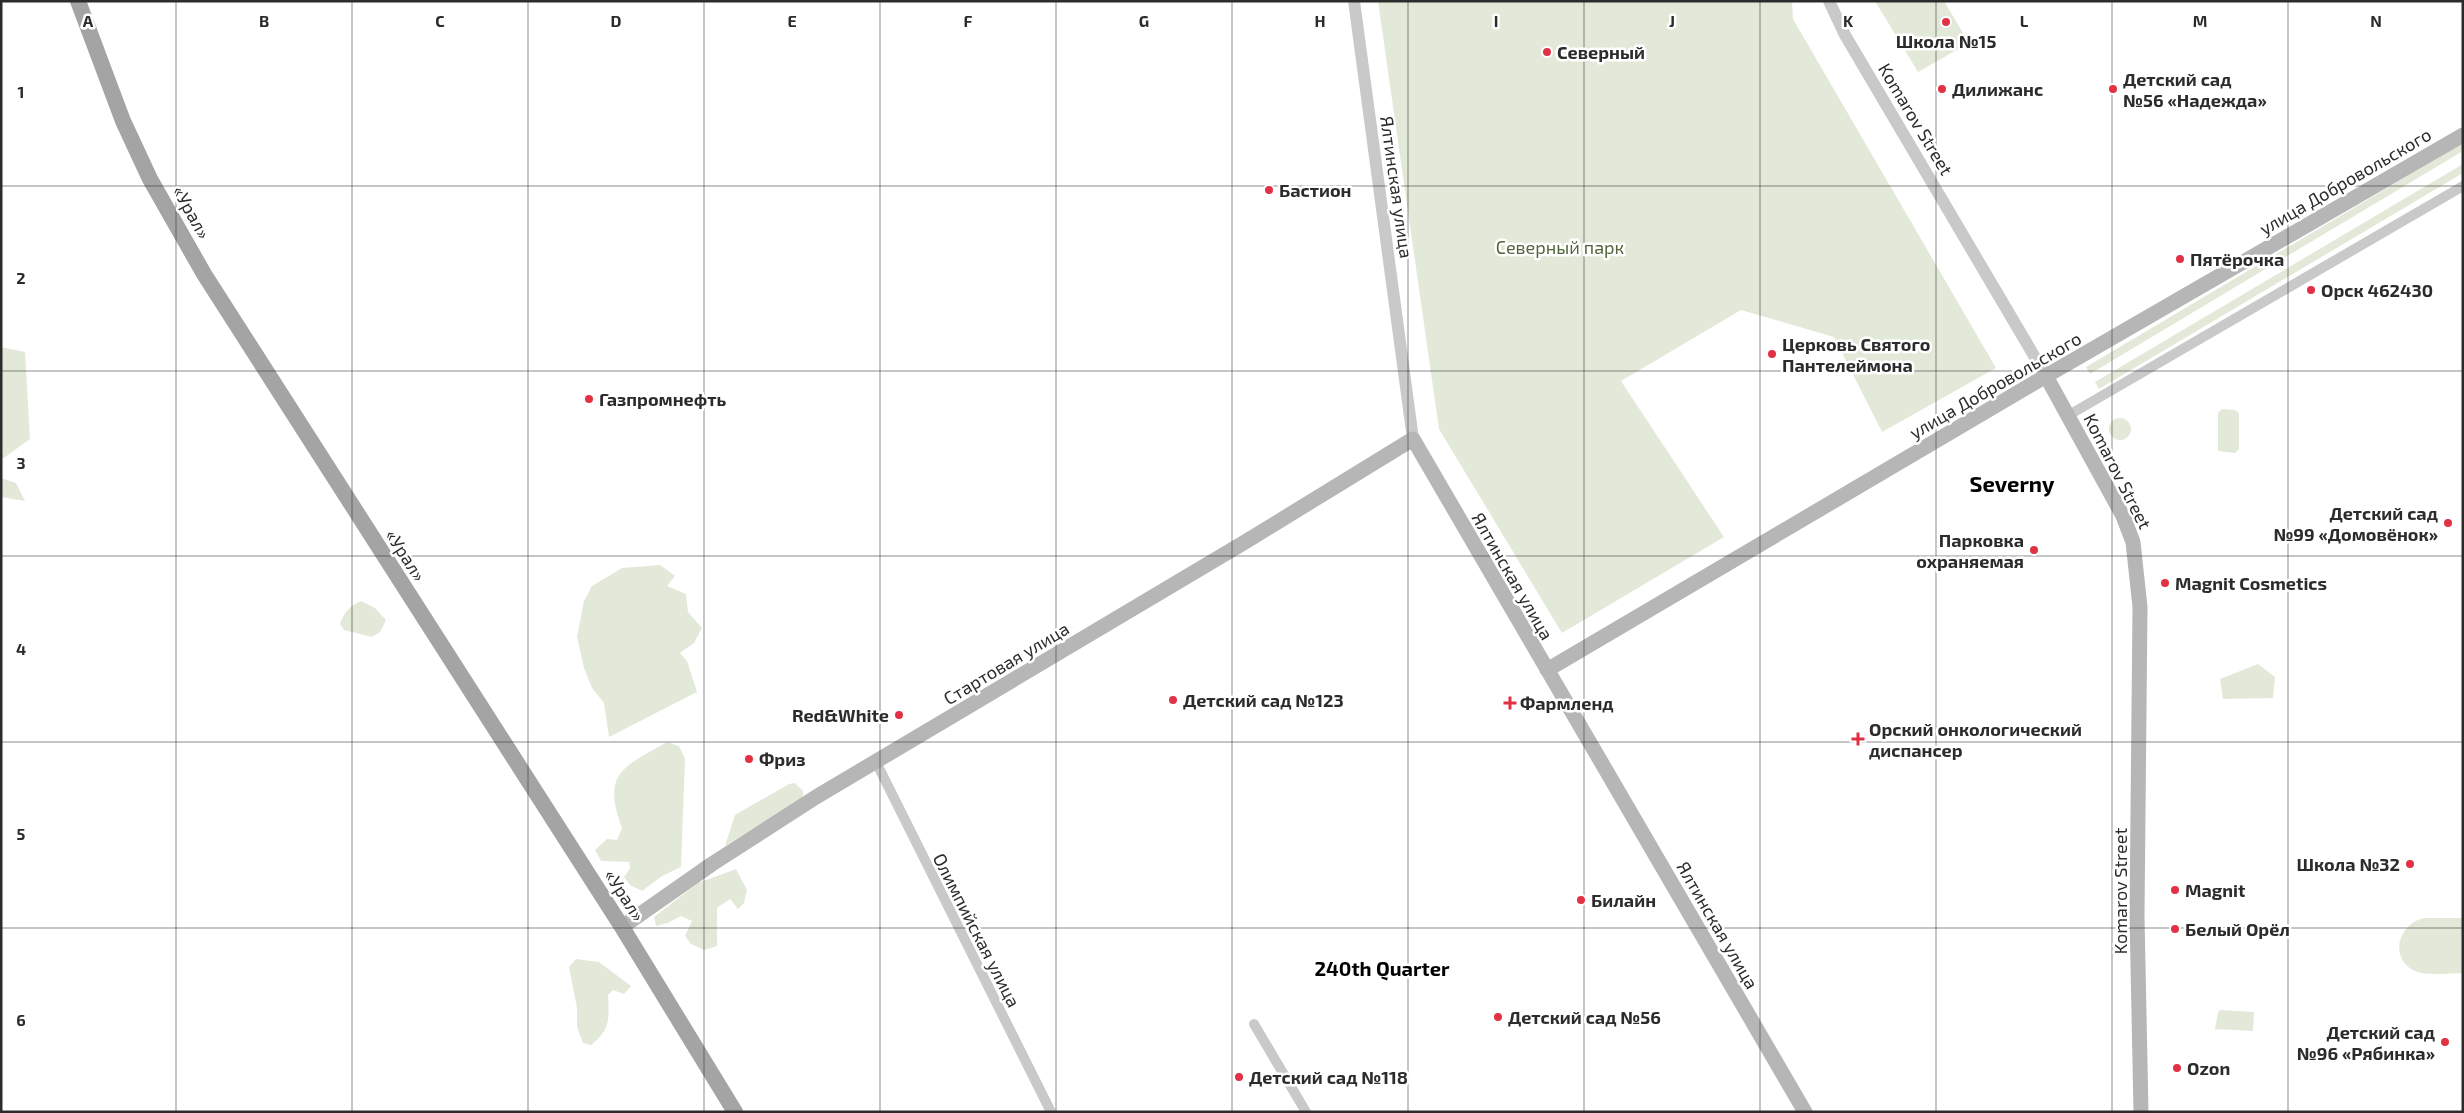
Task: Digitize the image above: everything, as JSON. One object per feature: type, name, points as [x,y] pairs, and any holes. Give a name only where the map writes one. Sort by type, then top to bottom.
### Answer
[{"type":"main road","name":"«Урал»","points":[[78,1],[123,122],[150,179],[204,274],[622,927],[735,1112]]},
{"type":"main road","name":"улица Добровольского","points":[[1547,670],[2046,376],[2463,135]]},
{"type":"main road","name":"Komarov Street","points":[[2046,376],[2123,516],[2133,542],[2140,607],[2137,916],[2141,1112]]},
{"type":"main road","name":"Стартовая улица","points":[[622,927],[776,822],[1245,542],[1413,439]]},
{"type":"main road","name":"Ялтинская улица","points":[[1413,439],[1806,1112]]},
{"type":"street","name":"Ялтинская улица","points":[[1354,1],[1413,439]]},
{"type":"street","name":"Komarov Street","points":[[1829,1],[1845,35],[2046,376]]},
{"type":"street","points":[[2069,415],[2463,186]]},
{"type":"street","name":"Олимпийская улица","points":[[876,762],[1050,1112]]},
{"type":"street","points":[[1254,1024],[1306,1112]]},
{"type":"green space","name":"Северный парк","points":[[1378,1],[1792,1],[1793,19],[1996,368],[1882,432],[1834,337],[1741,310],[1621,381],[1724,537],[1562,633],[1439,429]]},
{"type":"green space","name":"Школа №15","points":[[1875,1],[1944,1],[1969,43],[1918,72]]},
{"type":"green space","points":[[2463,143],[2463,151],[2090,374],[2086,367]]},
{"type":"green space","points":[[2463,164],[2463,173],[2099,389],[2095,382]]},
{"type":"green space","points":[[1,347],[25,352],[30,439],[1,460]]},
{"type":"green space","points":[[2222,409],[2235,410],[2239,413],[2239,449],[2235,453],[2218,451],[2218,413]]},
{"type":"green space","points":[[2120,418],[2128,421],[2131,429],[2128,437],[2120,440],[2112,437],[2109,429],[2112,421]]},
{"type":"green space","points":[[1,478],[16,483],[25,501],[1,497]]},
{"type":"green space","points":[[660,565],[675,576],[667,586],[686,594],[688,612],[702,628],[694,643],[680,653],[687,661],[697,692],[609,737],[604,703],[592,688],[584,668],[577,637],[584,601],[592,586],[622,568]]},
{"type":"green space","points":[[361,601],[375,608],[386,620],[380,632],[372,637],[344,630],[340,624],[348,610]]},
{"type":"green space","points":[[2258,664],[2275,677],[2273,698],[2223,699],[2220,679]]},
{"type":"green space","points":[[667,742],[679,746],[685,759],[681,867],[662,876],[642,891],[630,885],[624,877],[630,868],[629,862],[601,861],[595,850],[607,839],[617,840],[622,828],[614,794],[620,773],[628,765]]},
{"type":"green space","points":[[795,783],[803,791],[803,797],[725,846],[735,815],[789,784]]},
{"type":"green space","points":[[736,869],[747,890],[744,903],[738,909],[730,899],[717,908],[717,946],[704,950],[691,944],[685,936],[692,921],[681,916],[668,923],[656,926],[654,917],[698,883]]},
{"type":"green space","points":[[2425,918],[2463,918],[2463,973],[2424,973],[2413,970],[2405,964],[2399,948],[2400,940],[2409,926]]},
{"type":"green space","points":[[576,959],[599,962],[631,986],[624,994],[613,990],[608,995],[609,1011],[607,1023],[602,1034],[591,1045],[583,1043],[577,1027],[577,1008],[569,967]]},
{"type":"green space","points":[[2220,1010],[2254,1012],[2253,1031],[2215,1029]]},
{"type":"place","name":"Школа №15","points":[[1946,22]]},
{"type":"place","name":"Северный","points":[[1547,52]]},
{"type":"place","name":"Дилижанс","points":[[1942,89]]},
{"type":"place","name":"Детский сад №56 «Надежда»","points":[[2113,89]]},
{"type":"place","name":"Бастион","points":[[1269,190]]},
{"type":"place","name":"Пятёрочка","points":[[2180,259]]},
{"type":"place","name":"Орск 462430","points":[[2311,290]]},
{"type":"place","name":"Церковь Святого Пантелеймона","points":[[1772,354]]},
{"type":"place","name":"Газпромнефть","points":[[589,399]]},
{"type":"place","name":"Детский сад №99 «Домовёнок»","points":[[2448,523]]},
{"type":"place","name":"Парковка охраняемая","points":[[2034,550]]},
{"type":"place","name":"Magnit Cosmetics","points":[[2165,583]]},
{"type":"place","name":"Детский сад №123","points":[[1173,700]]},
{"type":"place","name":"Фармленд","points":[[1510,703]]},
{"type":"place","name":"Red&White","points":[[899,715]]},
{"type":"place","name":"Орский онкологический диспансер","points":[[1858,739]]},
{"type":"place","name":"Фриз","points":[[749,759]]},
{"type":"place","name":"Школа №32","points":[[2410,864]]},
{"type":"place","name":"Magnit","points":[[2175,890]]},
{"type":"place","name":"Билайн","points":[[1581,900]]},
{"type":"place","name":"Белый Орёл","points":[[2175,929]]},
{"type":"place","name":"Детский сад №56","points":[[1498,1017]]},
{"type":"place","name":"Детский сад №96 «Рябинка»","points":[[2445,1042]]},
{"type":"place","name":"Ozon","points":[[2177,1068]]},
{"type":"place","name":"Детский сад №118","points":[[1239,1077]]},
{"type":"district","name":"Severny","points":[[2012,483]]},
{"type":"district","name":"240th Quarter","points":[[1382,968]]}]
